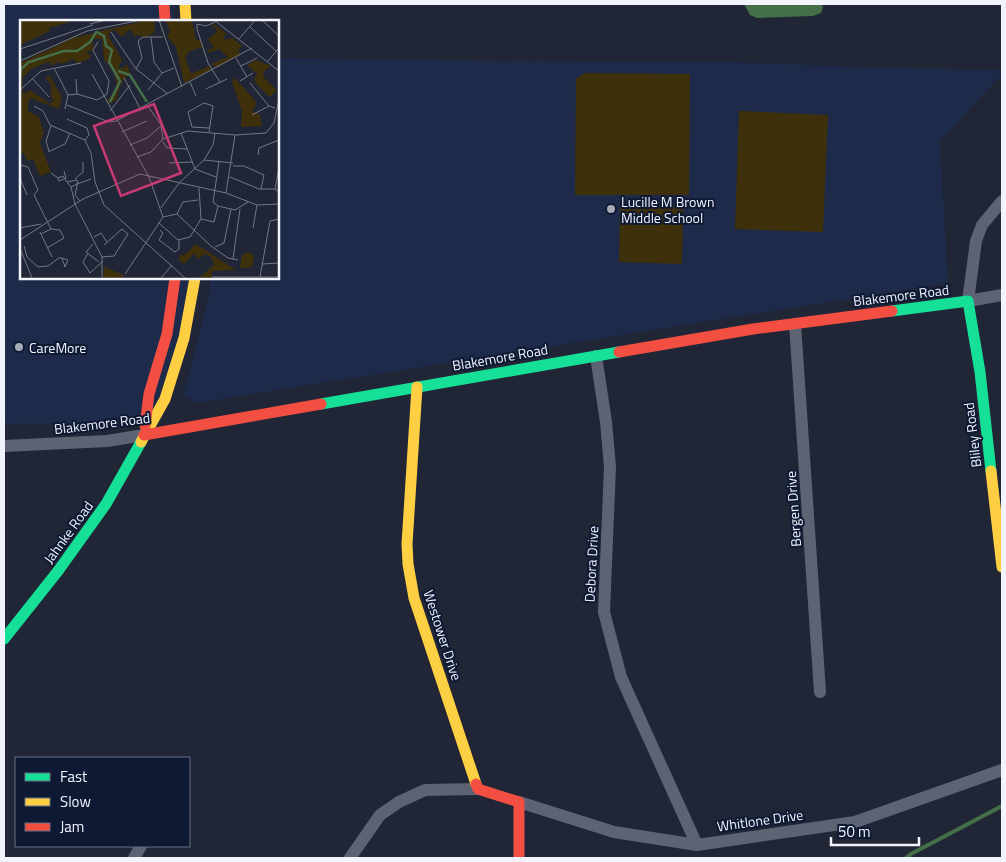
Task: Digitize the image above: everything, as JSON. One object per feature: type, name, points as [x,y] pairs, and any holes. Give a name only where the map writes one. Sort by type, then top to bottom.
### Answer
[{"type":"street","points":[[164,4],[165,20]]},
{"type":"street","points":[[185,4],[186,20]]},
{"type":"street","points":[[968,301],[976,241],[982,225],[1002,201]]},
{"type":"street","name":"Jahnke Road","points":[[144,435],[150,394],[167,334],[175,279]]},
{"type":"street","name":"Jahnke Road","points":[[4,639],[58,571],[106,504],[166,399],[184,338],[195,279]]},
{"type":"street","name":"Blakemore Road","points":[[4,446],[107,441],[596,356],[795,324],[1002,295]]},
{"type":"street","name":"Bliley Road","points":[[968,301],[980,372],[1002,567]]},
{"type":"street","name":"Bergen Drive","points":[[795,324],[820,692]]},
{"type":"street","name":"Debora Drive","points":[[596,356],[606,422],[610,467],[604,612],[621,678],[697,845]]},
{"type":"street","name":"Westower Drive","points":[[417,387],[407,544],[409,573],[414,598],[478,789]]},
{"type":"street","name":"Whitlone Drive","points":[[519,802],[614,832],[697,845],[855,822],[1002,770]]},
{"type":"street","points":[[350,858],[380,815],[399,802],[425,790],[478,789],[519,802],[519,858]]},
{"type":"street","points":[[134,858],[140,847]]},
{"type":"shaded area","points":[[4,4],[173,4],[175,20],[20,20],[20,279],[196,279],[161,422],[4,424]]},
{"type":"shaded area","points":[[744,4],[821,4],[823,7],[821,13],[813,16],[757,18],[750,15]]},
{"type":"shaded area","name":"Lucille M Brown Middle School","points":[[279,58],[727,62],[1002,70],[1002,74],[940,141],[948,283],[196,403],[183,395],[209,297],[210,279],[279,279]]},
{"type":"shaded area","points":[[585,73],[690,74],[689,195],[575,195],[576,79]]},
{"type":"shaded area","points":[[739,111],[828,115],[823,232],[735,229]]},
{"type":"shaded area","points":[[620,206],[683,207],[682,264],[619,262]]},
{"type":"waterway","points":[[906,858],[1002,806]]},
{"type":"traffic: fast","points":[[892,311],[968,301],[980,372],[991,471]]},
{"type":"traffic: fast","points":[[321,404],[619,352]]},
{"type":"traffic: fast","points":[[4,639],[58,571],[106,504],[141,442]]},
{"type":"traffic: slow","points":[[185,4],[186,20]]},
{"type":"traffic: slow","points":[[141,442],[165,399],[184,338],[195,279]]},
{"type":"traffic: slow","points":[[417,387],[407,544],[408,564],[414,598],[476,784]]},
{"type":"traffic: slow","points":[[991,471],[1002,567]]},
{"type":"traffic: jam","points":[[164,4],[165,20]]},
{"type":"traffic: jam","points":[[145,426],[149,394],[167,334],[175,279]]},
{"type":"traffic: jam","points":[[619,352],[753,329],[892,311]]},
{"type":"traffic: jam","points":[[144,435],[321,404]]},
{"type":"traffic: jam","points":[[476,784],[478,789],[519,802],[519,858]]},
{"type":"place","name":"Lucille M Brown Middle School","points":[[611,209]]},
{"type":"place","name":"CareMore","points":[[19,347]]}]
